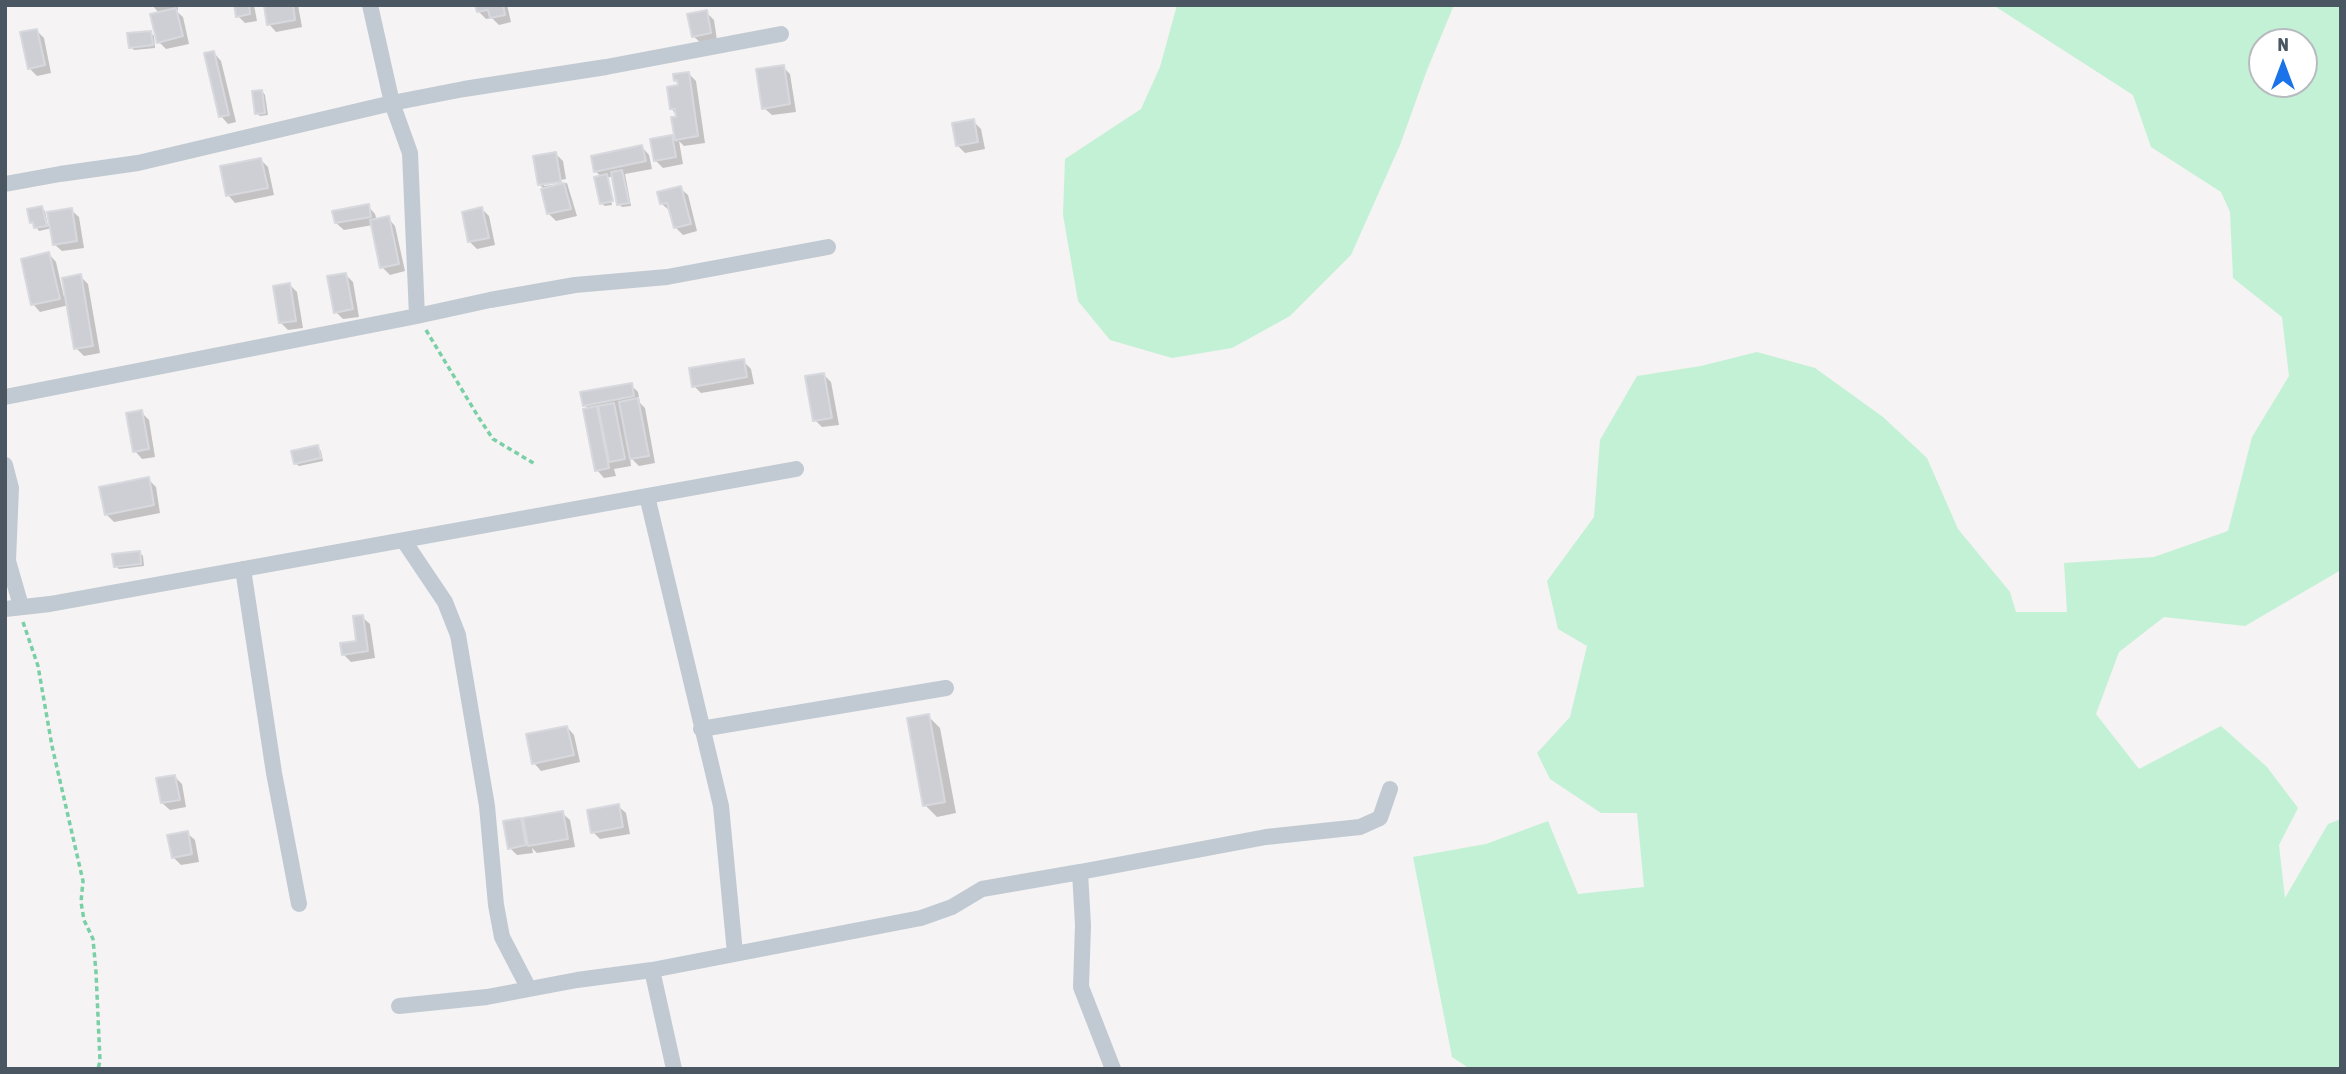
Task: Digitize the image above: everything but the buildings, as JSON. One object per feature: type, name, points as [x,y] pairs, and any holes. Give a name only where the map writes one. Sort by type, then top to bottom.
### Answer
[{"type":"street","points":[[370,5],[392,103],[410,153],[418,316]]},
{"type":"street","points":[[5,184],[138,163],[392,103],[464,89],[606,67],[781,34]]},
{"type":"street","points":[[5,397],[490,300],[575,285],[667,277],[828,247]]},
{"type":"street","points":[[5,466],[11,488],[8,561],[13,608],[50,604],[796,469]]},
{"type":"street","points":[[647,496],[721,806],[735,953]]},
{"type":"street","points":[[404,541],[444,602],[458,635],[487,806],[496,905],[502,937],[529,989]]},
{"type":"street","points":[[243,569],[272,759],[299,904]]},
{"type":"street","points":[[701,729],[946,688]]},
{"type":"street","points":[[399,1006],[487,997],[577,979],[652,970],[921,918],[952,907],[982,889],[1266,837],[1360,827],[1380,818],[1390,789]]},
{"type":"street","points":[[1080,873],[1081,987],[1112,1069]]},
{"type":"street","points":[[652,970],[674,1069]]},
{"type":"path","points":[[418,316],[494,439],[535,464]]},
{"type":"path","points":[[13,608],[23,623],[38,666],[52,746],[83,881],[81,902],[93,939],[96,972],[100,1061],[98,1069]]},
{"type":"green space","points":[[1177,5],[1454,5],[1400,145],[1351,255],[1290,316],[1232,348],[1172,358],[1110,340],[1078,301],[1063,215],[1065,159],[1141,109],[1160,67]]},
{"type":"green space","points":[[1993,5],[2341,5],[2341,570],[2245,626],[2164,617],[2119,652],[2096,714],[2139,769],[2221,726],[2267,767],[2298,808],[2279,845],[2285,898],[2328,824],[2341,819],[2341,1069],[1470,1069],[1452,1057],[1413,857],[1486,844],[1548,821],[1578,894],[1644,887],[1637,813],[1601,813],[1550,779],[1537,753],[1570,717],[1587,646],[1558,629],[1547,581],[1594,517],[1600,440],[1637,376],[1701,366],[1757,352],[1815,368],[1883,417],[1927,458],[1958,529],[2010,592],[2016,612],[2067,612],[2064,563],[2154,557],[2228,531],[2252,437],[2289,376],[2282,317],[2233,278],[2230,212],[2221,192],[2151,147],[2133,95]]}]
